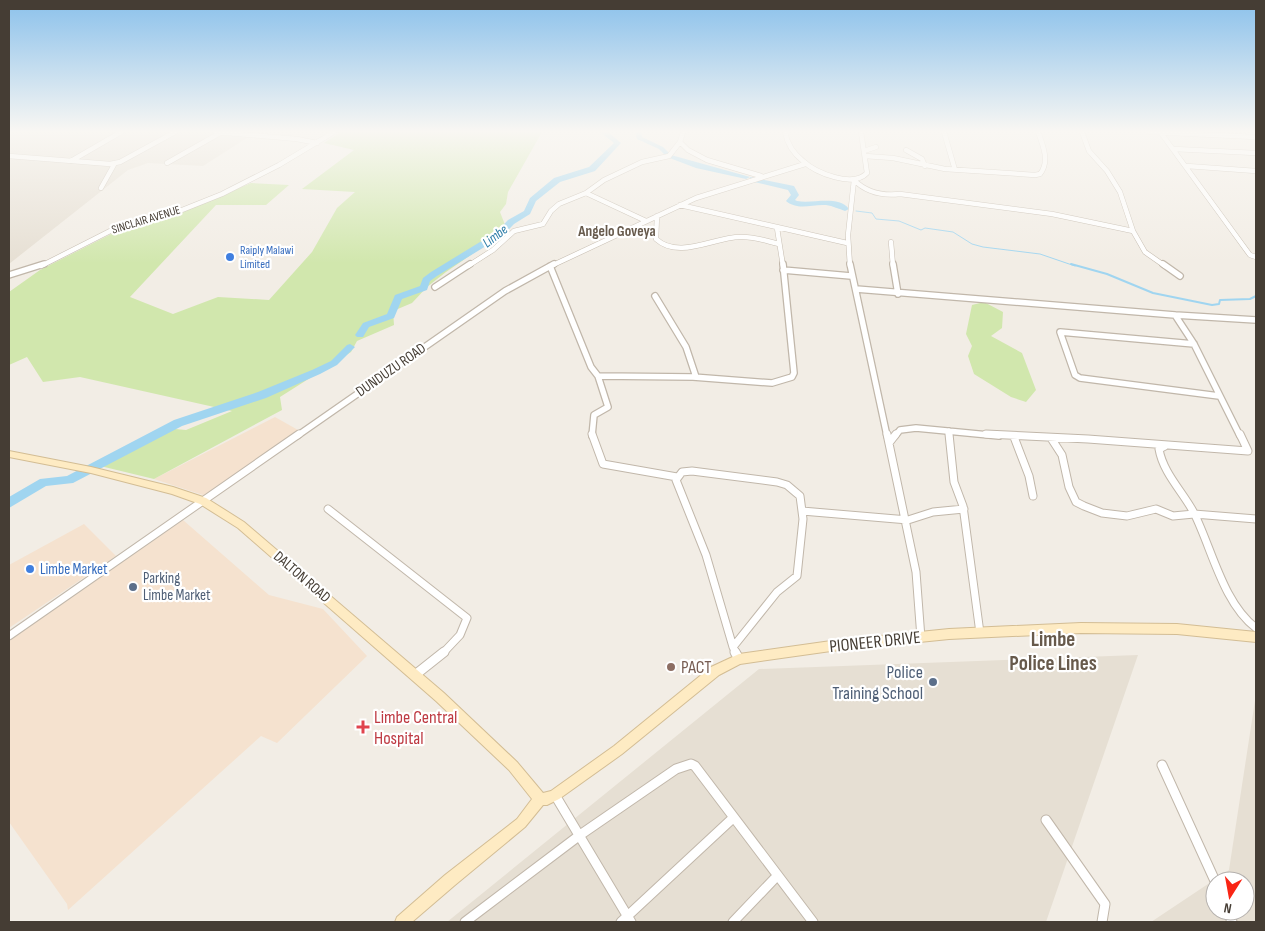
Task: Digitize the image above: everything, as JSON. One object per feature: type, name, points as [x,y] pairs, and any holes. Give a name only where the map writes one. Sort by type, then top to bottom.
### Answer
[{"type":"main road","name":"DALTON ROAD","points":[[203,501],[241,525],[415,675],[512,766],[540,799]]},
{"type":"street","points":[[102,188],[109,175]]},
{"type":"street","name":"SINCLAIR AVENUE","points":[[9,275],[49,263],[110,230],[180,211],[210,199],[257,175]]},
{"type":"street","points":[[435,287],[492,250],[509,234],[519,229],[543,224],[551,211],[559,204],[586,193],[614,175]]},
{"type":"street","points":[[834,175],[854,180],[865,175]]},
{"type":"street","points":[[1110,175],[1120,192],[1132,231],[1145,252],[1180,276]]},
{"type":"street","points":[[1194,175],[1250,255],[1256,257]]},
{"type":"street","name":"DUNDUZU ROAD","points":[[9,636],[504,291],[550,266],[657,216],[722,188],[760,176]]},
{"type":"street","points":[[854,180],[866,189],[884,197],[900,194],[1042,212],[1132,231]]},
{"type":"street","points":[[854,180],[847,243],[851,276],[856,289],[916,572],[921,638]]},
{"type":"street","points":[[586,193],[646,221]]},
{"type":"street","points":[[680,206],[847,243]]},
{"type":"street","points":[[657,216],[656,239],[665,244],[691,246],[735,237],[750,237],[779,244]]},
{"type":"street","points":[[598,376],[696,377],[772,383],[792,377],[792,343],[776,228]]},
{"type":"street","points":[[891,242],[891,256],[898,294]]},
{"type":"street","points":[[550,266],[591,366],[598,376],[608,407],[598,411],[593,421],[596,453],[603,464],[677,477]]},
{"type":"street","points":[[783,270],[851,276]]},
{"type":"street","points":[[856,289],[898,294],[1256,320]]},
{"type":"street","points":[[654,296],[685,348],[696,370],[696,377]]},
{"type":"street","points":[[1174,315],[1194,344],[1248,451]]},
{"type":"street","points":[[1194,344],[1068,331],[1060,332],[1075,375],[1080,378],[1219,396]]},
{"type":"street","points":[[889,443],[900,430],[908,428],[1014,437],[1256,452]]},
{"type":"street","points":[[949,431],[954,482],[964,509],[980,633]]},
{"type":"street","points":[[1014,437],[1029,476],[1033,496]]},
{"type":"street","points":[[1051,438],[1062,455],[1069,487],[1078,504],[1102,513],[1126,516],[1156,509],[1173,516],[1194,514],[1256,519]]},
{"type":"street","points":[[1164,446],[1159,449],[1159,455],[1194,514],[1214,563],[1244,618],[1256,628]]},
{"type":"street","name":"DALTON ROAD","points":[[9,454],[91,470],[173,491],[203,501]]},
{"type":"street","points":[[677,477],[682,472],[692,470],[787,485],[800,496],[803,519],[797,576],[777,592],[733,648]]},
{"type":"street","points":[[677,477],[706,554],[733,648],[739,659]]},
{"type":"street","points":[[328,509],[467,618],[461,634],[449,647],[415,675]]},
{"type":"street","points":[[802,511],[904,518],[908,520],[933,512],[949,512],[964,509]]},
{"type":"street","name":"PIONEER DRIVE","points":[[540,799],[547,799],[555,795],[618,750],[715,671],[739,659],[831,646],[980,633],[1081,628],[1177,629],[1256,637]]},
{"type":"street","points":[[465,922],[580,835],[686,764],[695,766],[812,922]]},
{"type":"street","points":[[1162,765],[1210,871]]},
{"type":"street","points":[[555,795],[580,835],[627,920],[692,854],[733,818]]},
{"type":"street","points":[[402,922],[450,880],[521,823],[540,799]]},
{"type":"street","points":[[1046,820],[1106,904],[1102,922]]},
{"type":"street","points":[[734,922],[777,876]]},
{"type":"shaded area","points":[[9,175],[121,175],[9,264]]},
{"type":"shaded area","points":[[275,417],[298,430],[206,496],[154,479]]},
{"type":"shaded area","name":"Limbe Market","points":[[183,520],[269,595],[323,609],[367,656],[277,743],[261,736],[68,910],[67,904],[9,822],[9,641]]},
{"type":"shaded area","points":[[84,524],[116,556],[9,628],[9,565]]},
{"type":"shaded area","points":[[1138,655],[1046,922],[447,922],[759,669]]},
{"type":"shaded area","points":[[1256,694],[1256,922],[1151,922],[1205,886],[1205,921],[1255,921],[1255,871],[1228,871]]},
{"type":"green space","points":[[320,175],[517,175],[508,192],[506,204],[500,212],[507,230],[446,272],[427,287],[412,303],[393,311],[394,325],[357,341],[351,352],[280,397],[282,410],[154,479],[92,464],[164,428],[186,430],[232,411],[80,377],[43,382],[27,357],[9,365],[9,292],[40,270],[117,231],[180,213],[251,183],[289,185],[266,205],[216,205],[130,297],[173,314],[218,297],[269,300],[312,252],[337,208],[355,192],[302,189]]},
{"type":"green space","points":[[984,302],[1003,312],[1002,328],[991,336],[1022,353],[1036,390],[1026,402],[1011,397],[974,374],[968,356],[972,346],[966,334],[972,305]]},
{"type":"waterway","name":"Limbe","points":[[360,335],[366,325],[391,316],[398,297],[424,288],[426,280],[434,274],[483,244],[493,241],[511,222],[527,212],[533,200],[557,180],[571,175]]},
{"type":"waterway","points":[[739,175],[746,177]]},
{"type":"waterway","points":[[753,179],[791,188],[795,195],[790,201],[795,203],[803,205],[828,203],[837,206],[842,205],[845,209]]},
{"type":"waterway","points":[[856,211],[872,213],[876,219],[899,221],[921,230],[925,228],[953,232],[972,244],[983,247],[1040,254],[1075,266]]},
{"type":"waterway","points":[[1071,264],[1107,274],[1153,293],[1212,305],[1219,304],[1220,300],[1250,299],[1256,296]]},
{"type":"waterway","points":[[9,503],[44,482],[69,480],[178,423],[262,395],[316,372],[334,363],[350,347]]},
{"type":"place","name":"Raiply Malawi Limited","points":[[230,257]]},
{"type":"place","name":"Limbe Market","points":[[30,569]]},
{"type":"place","name":"Parking Limbe Market","points":[[133,587]]},
{"type":"place","name":"PACT","points":[[671,667]]},
{"type":"place","name":"Police Training School","points":[[933,682]]},
{"type":"place","name":"Limbe Central Hospital","points":[[363,727]]},
{"type":"district","name":"Angelo Goveya","points":[[617,231]]},
{"type":"district","name":"Limbe Police Lines","points":[[1053,651]]}]
